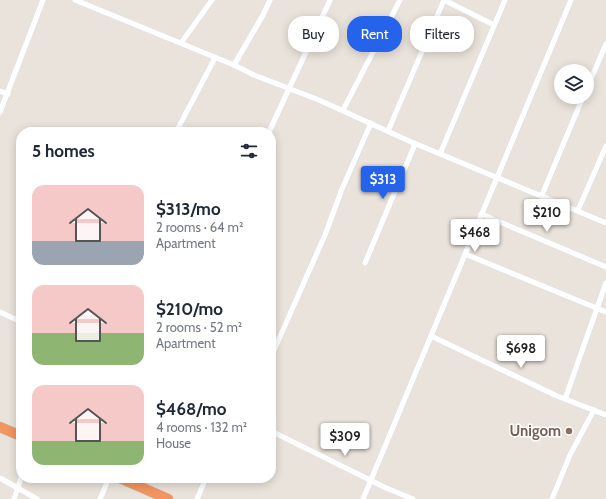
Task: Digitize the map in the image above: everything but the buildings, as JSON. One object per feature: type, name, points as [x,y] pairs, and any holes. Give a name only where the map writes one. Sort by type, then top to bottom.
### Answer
[{"type":"highway","points":[[0,426],[16,434]]},
{"type":"highway","points":[[131,483],[168,499]]},
{"type":"street","points":[[0,112],[43,0]]},
{"type":"street","points":[[75,0],[343,110],[415,144],[542,195],[606,223]]},
{"type":"street","points":[[181,43],[212,0]]},
{"type":"street","points":[[234,65],[270,0]]},
{"type":"street","points":[[271,127],[330,0]]},
{"type":"street","points":[[343,110],[400,0]]},
{"type":"street","points":[[388,131],[444,0],[494,24]]},
{"type":"street","points":[[440,154],[505,0]]},
{"type":"street","points":[[363,499],[571,0]]},
{"type":"street","points":[[594,72],[606,44]]},
{"type":"street","points":[[179,127],[215,58]]},
{"type":"street","points":[[0,91],[8,94]]},
{"type":"street","points":[[542,195],[580,104]]},
{"type":"street","points":[[276,346],[325,235],[342,189],[371,123]]},
{"type":"street","points":[[366,263],[415,144]]},
{"type":"street","points":[[578,210],[606,146]]},
{"type":"street","points":[[481,214],[606,267]]},
{"type":"street","points":[[465,254],[606,312]]},
{"type":"street","points":[[565,399],[596,307],[606,283]]},
{"type":"street","points":[[0,312],[16,320]]},
{"type":"street","points":[[431,336],[565,399],[606,415]]},
{"type":"street","points":[[552,499],[570,455],[594,410]]},
{"type":"street","points":[[276,433],[413,499]]},
{"type":"street","points":[[0,478],[37,499]]},
{"type":"street","points":[[14,499],[20,483]]},
{"type":"street","points":[[100,499],[107,483]]},
{"type":"street","points":[[197,499],[204,483]]},
{"type":"place","name":"Unigom","points":[[569,431]]}]
